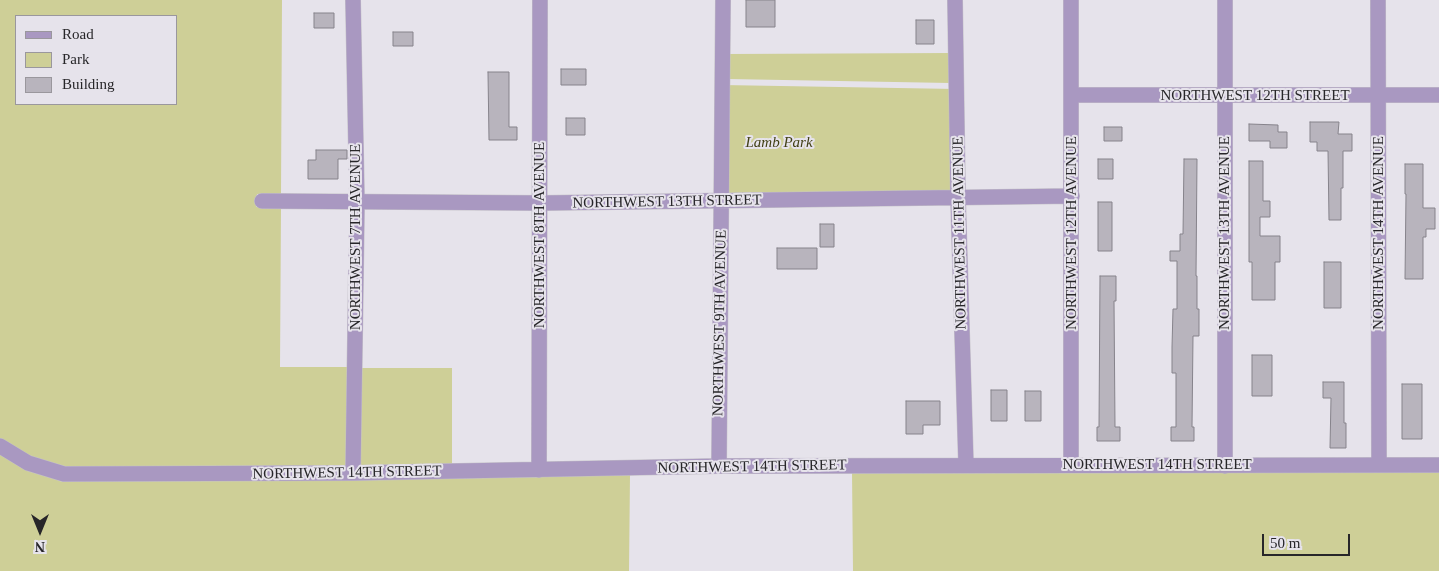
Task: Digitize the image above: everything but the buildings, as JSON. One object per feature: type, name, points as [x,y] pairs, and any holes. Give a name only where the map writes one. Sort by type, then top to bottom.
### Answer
[{"type":"street","name":"NORTHWEST 7TH AVENUE","points":[[353,473],[357,202],[354,0]]},
{"type":"street","name":"NORTHWEST 8TH AVENUE","points":[[539,470],[540,0]]},
{"type":"street","name":"NORTHWEST 9TH AVENUE","points":[[719,466],[723,0]]},
{"type":"street","name":"NORTHWEST 11TH AVENUE","points":[[955,0],[958,197],[966,465]]},
{"type":"street","name":"NORTHWEST 12TH AVENUE","points":[[1071,0],[1071,465]]},
{"type":"street","name":"NORTHWEST 13TH AVENUE","points":[[1225,0],[1225,466]]},
{"type":"street","name":"NORTHWEST 14TH AVENUE","points":[[1378,0],[1379,465]]},
{"type":"street","name":"NORTHWEST 12TH STREET","points":[[1071,96],[1439,96]]},
{"type":"street","name":"NORTHWEST 13TH STREET","points":[[262,201],[541,203],[1072,196]]},
{"type":"street","name":"NORTHWEST 14TH STREET","points":[[0,446],[28,463],[64,474],[353,473],[719,466],[1439,465]]},
{"type":"green space","points":[[0,0],[282,0],[281,194],[257,194],[256,207],[281,208],[280,367],[349,367],[347,467],[65,467],[30,456],[0,438]]},
{"type":"green space","points":[[950,53],[950,83],[728,79],[728,54]]},
{"type":"green space","name":"Lamb Park","points":[[722,85],[956,89],[958,197],[722,201]]},
{"type":"green space","points":[[361,368],[452,368],[452,464],[359,466]]},
{"type":"green space","points":[[0,454],[59,481],[68,482],[359,480],[630,475],[629,571],[0,571]]},
{"type":"green space","points":[[852,472],[1439,472],[1439,571],[853,571]]}]
